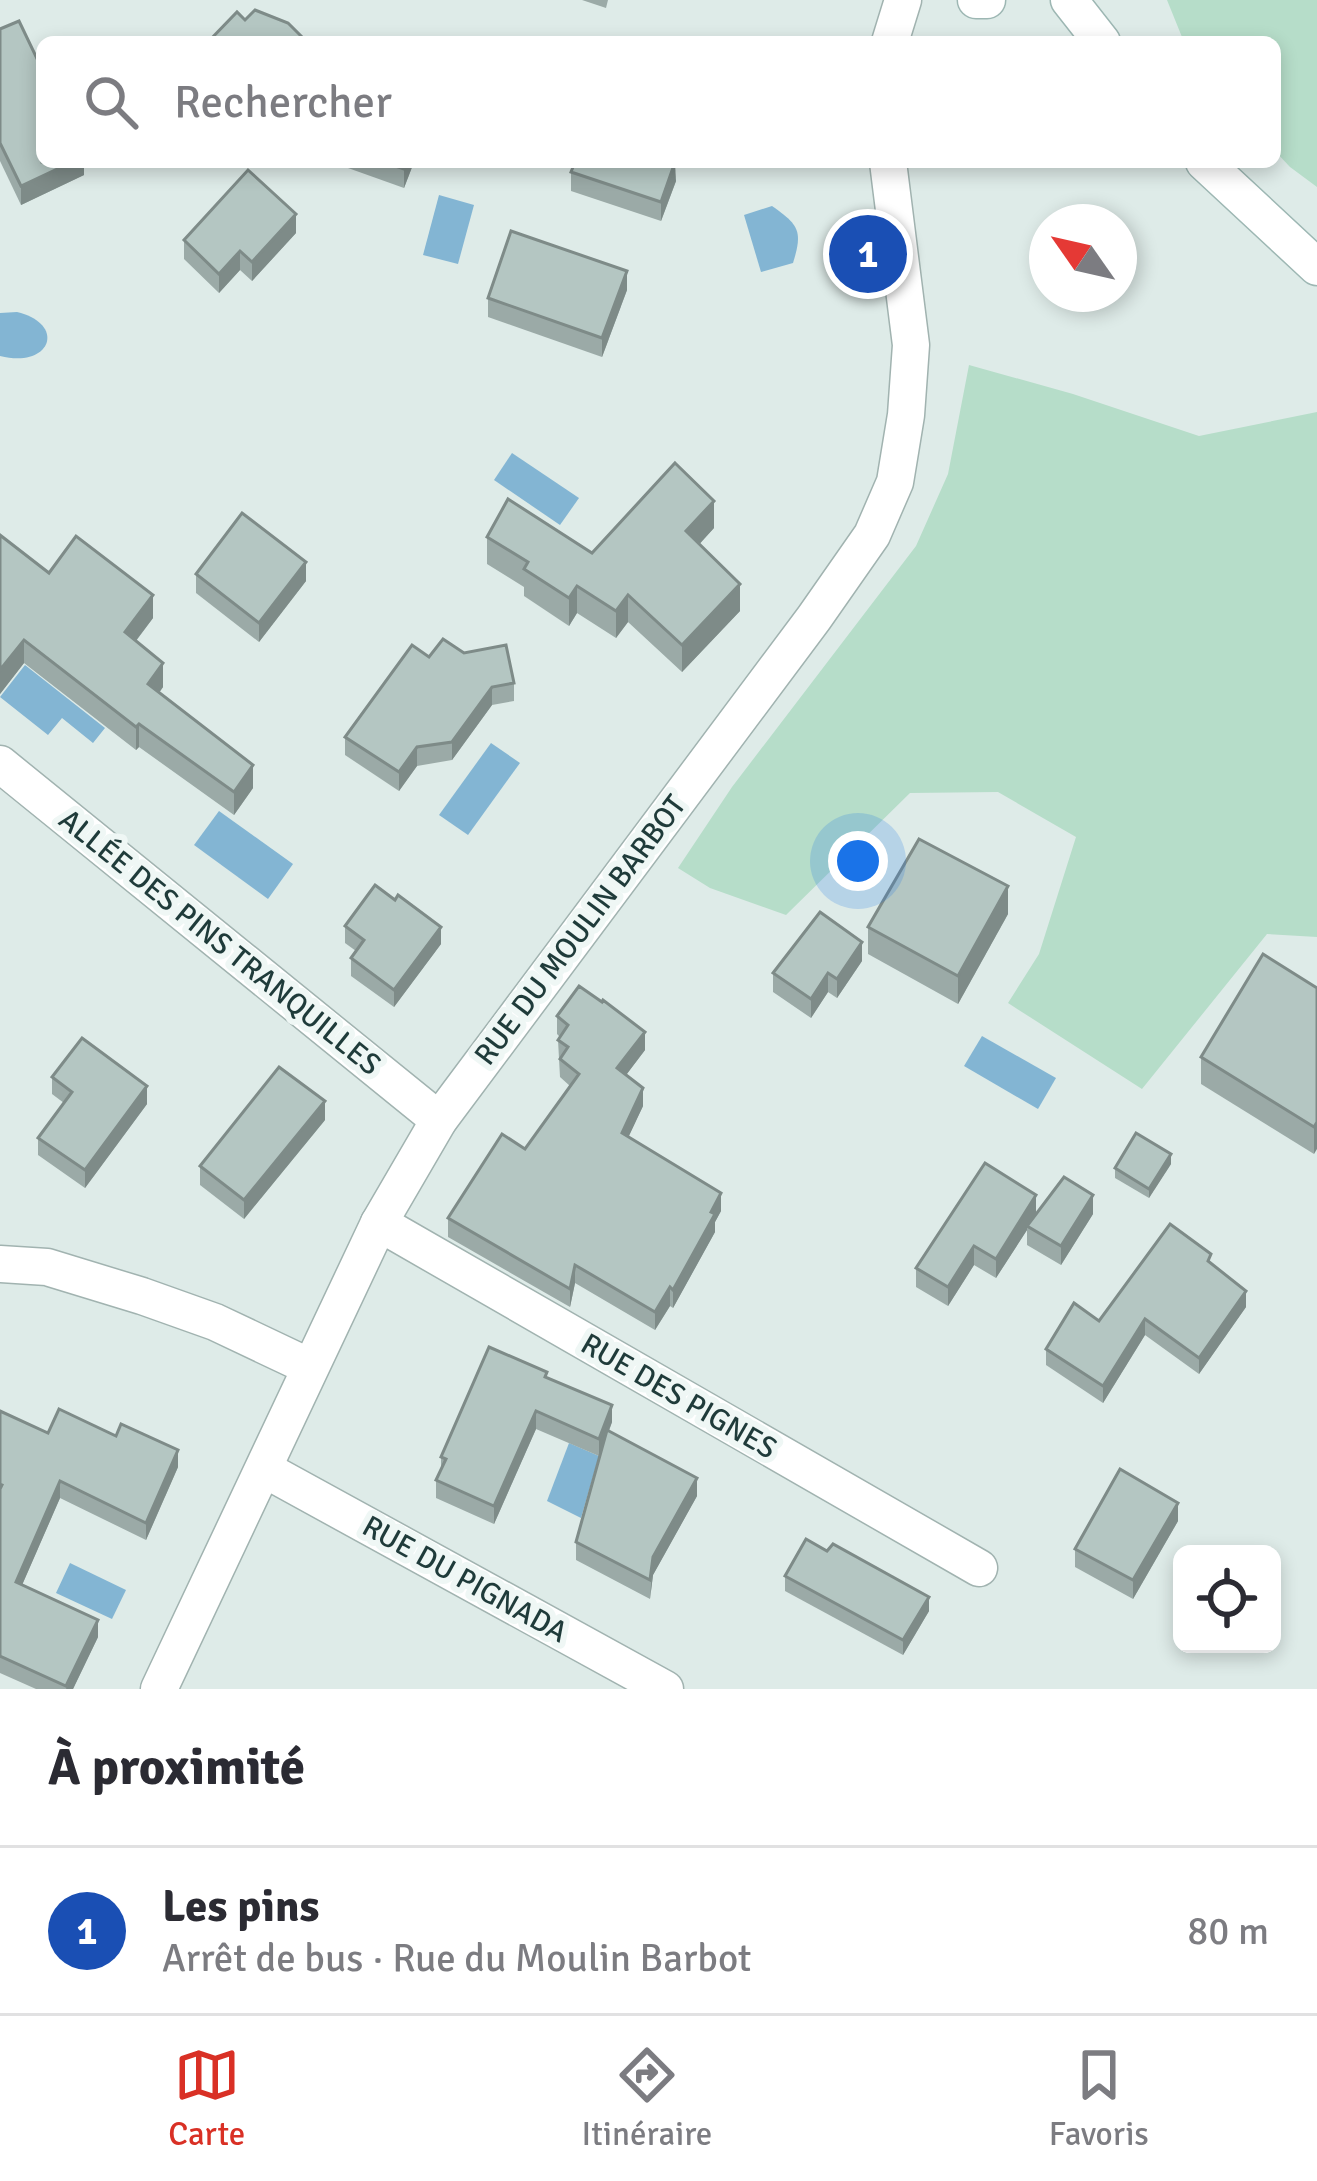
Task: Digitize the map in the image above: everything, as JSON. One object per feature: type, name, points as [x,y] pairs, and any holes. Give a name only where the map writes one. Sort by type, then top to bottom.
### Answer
[{"type":"street","points":[[892,36],[903,0]]},
{"type":"street","points":[[976,0],[987,0]]},
{"type":"street","points":[[1069,0],[1097,36]]},
{"type":"street","name":"RUE DU MOULIN BARBOT","points":[[159,1689],[379,1223],[440,1120],[872,535],[895,482],[911,345],[889,168]]},
{"type":"street","points":[[1210,168],[1317,267]]},
{"type":"street","name":"ALLÉE DES PINS TRANQUILLES","points":[[0,764],[440,1120]]},
{"type":"street","name":"RUE DES PIGNES","points":[[379,1223],[980,1568]]},
{"type":"street","points":[[0,1264],[47,1268],[142,1296],[215,1322],[310,1367]]},
{"type":"street","name":"RUE DU PIGNADA","points":[[264,1469],[665,1689]]},
{"type":"green space","points":[[1167,0],[1317,0],[1317,187],[1281,157],[1281,36],[1182,36]]},
{"type":"green space","points":[[969,365],[1199,436],[1317,412],[1317,937],[1267,934],[1142,1089],[1008,1003],[1039,954],[1076,837],[998,792],[910,793],[786,915],[710,888],[678,868],[732,787],[916,546],[948,474]]},
{"type":"water","points":[[439,195],[474,205],[458,264],[423,255]]},
{"type":"water","points":[[772,206],[793,224],[798,243],[793,263],[761,272],[744,215]]},
{"type":"water","points":[[17,312],[43,326],[46,343],[31,356],[0,356],[0,313]]},
{"type":"water","points":[[512,453],[579,498],[560,525],[494,480]]},
{"type":"water","points":[[25,665],[105,728],[93,743],[62,718],[48,735],[0,697]]},
{"type":"water","points":[[491,743],[520,763],[468,835],[439,815]]},
{"type":"water","points":[[219,811],[293,864],[268,899],[194,845]]},
{"type":"water","points":[[982,1036],[1056,1078],[1038,1109],[964,1066]]},
{"type":"water","points":[[569,1443],[599,1456],[581,1518],[547,1501]]},
{"type":"water","points":[[70,1563],[126,1590],[112,1619],[56,1593]]},
{"type":"building","points":[[255,10],[288,23],[301,36],[214,36],[237,12],[245,20]]},
{"type":"building","points":[[19,21],[36,56],[36,168],[59,168],[21,186],[0,143],[0,29]]},
{"type":"building","points":[[573,168],[673,168],[661,202],[571,172]]},
{"type":"building","points":[[248,170],[296,214],[252,262],[240,251],[219,274],[184,240]]},
{"type":"building","points":[[511,231],[627,271],[602,338],[488,298]]},
{"type":"building","points":[[675,463],[714,501],[686,531],[740,584],[682,645],[628,595],[616,611],[577,586],[569,598],[524,569],[528,562],[487,537],[508,499],[592,553]]},
{"type":"building","points":[[242,513],[306,562],[259,623],[196,574]]},
{"type":"building","points":[[0,535],[49,573],[76,536],[153,595],[125,632],[163,663],[148,684],[253,765],[234,792],[139,724],[136,727],[24,640],[0,670]]},
{"type":"building","points":[[443,639],[464,653],[506,645],[514,683],[492,687],[452,742],[417,747],[399,772],[345,737],[412,645],[429,657]]},
{"type":"building","points":[[919,839],[1008,886],[958,976],[868,927]]},
{"type":"building","points":[[375,885],[395,900],[398,895],[441,927],[394,990],[351,958],[364,940],[345,926]]},
{"type":"building","points":[[820,912],[862,942],[837,979],[828,973],[811,999],[773,973]]},
{"type":"building","points":[[1263,954],[1317,988],[1314,1127],[1201,1057]]},
{"type":"building","points":[[579,986],[645,1032],[617,1068],[643,1088],[622,1133],[721,1193],[711,1212],[715,1214],[673,1290],[670,1287],[655,1312],[575,1265],[570,1289],[448,1218],[502,1134],[525,1149],[579,1074],[560,1059],[568,1047],[558,1040],[568,1025],[557,1016]]},
{"type":"building","points":[[82,1038],[147,1086],[85,1170],[38,1138],[72,1092],[52,1077]]},
{"type":"building","points":[[279,1067],[325,1101],[244,1200],[200,1166]]},
{"type":"building","points":[[1136,1133],[1171,1154],[1149,1189],[1115,1168]]},
{"type":"building","points":[[985,1163],[1036,1195],[996,1259],[974,1246],[948,1287],[916,1268]]},
{"type":"building","points":[[1064,1177],[1093,1195],[1061,1246],[1027,1226]]},
{"type":"building","points":[[1170,1224],[1211,1254],[1208,1261],[1246,1291],[1199,1358],[1145,1319],[1103,1386],[1046,1349],[1074,1303],[1099,1321]]},
{"type":"building","points":[[489,1347],[612,1405],[599,1439],[536,1411],[494,1506],[436,1480],[446,1459],[441,1457]]},
{"type":"building","points":[[59,1409],[116,1436],[121,1424],[178,1450],[146,1523],[60,1481],[16,1582],[98,1620],[66,1686],[0,1656],[0,1411],[48,1433]]},
{"type":"building","points":[[607,1430],[697,1478],[653,1557],[650,1580],[576,1542]]},
{"type":"building","points":[[1120,1469],[1178,1503],[1133,1580],[1075,1549]]},
{"type":"building","points":[[806,1539],[827,1551],[833,1544],[929,1597],[903,1640],[785,1576]]},
{"type":"place","name":"Les pins","points":[[868,254]]}]
